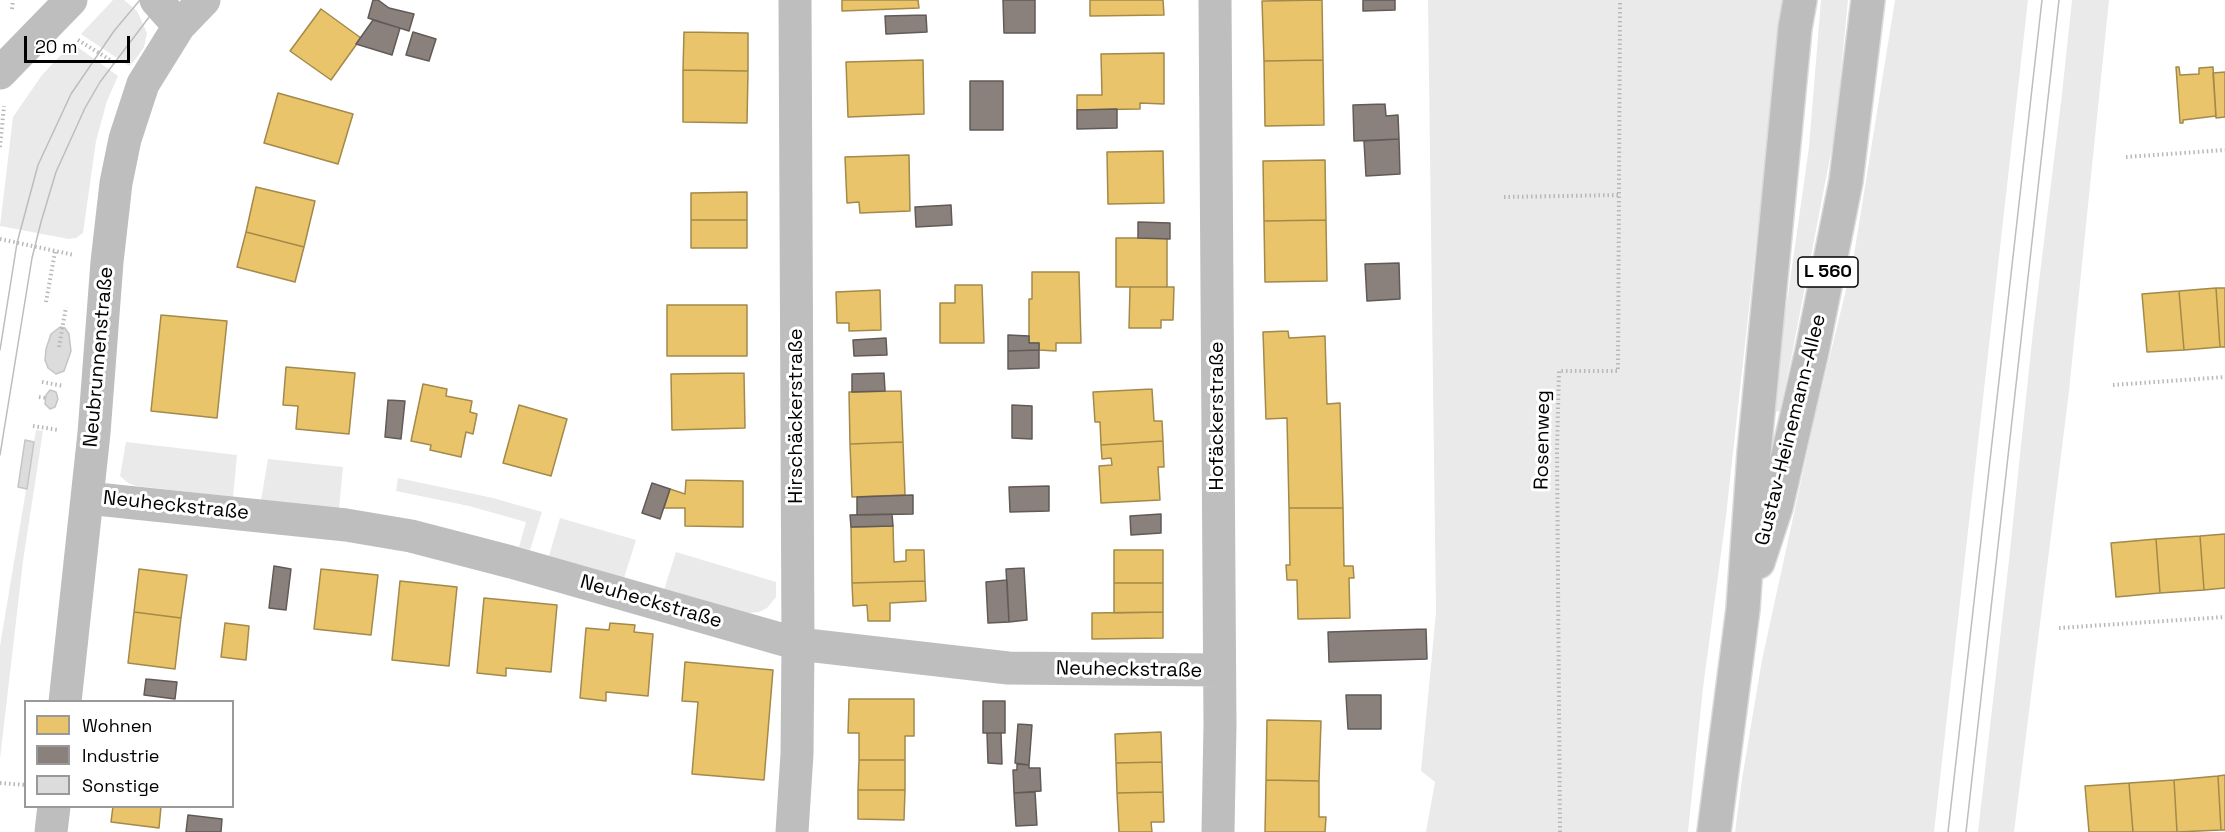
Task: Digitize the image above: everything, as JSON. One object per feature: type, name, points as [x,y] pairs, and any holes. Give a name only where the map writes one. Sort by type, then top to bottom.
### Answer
[{"type":"main road","name":"Gustav-Heinemann-Allee","points":[[1714,832],[1743,609],[1754,453],[1795,28],[1800,0]]},
{"type":"main road","name":"Gustav-Heinemann-Allee","points":[[1743,609],[1776,507],[1812,351],[1846,181],[1868,0]]},
{"type":"street","points":[[0,73],[71,0]]},
{"type":"street","points":[[156,0],[179,26]]},
{"type":"street","name":"Neubrunnenstraße","points":[[65,700],[87,498],[116,183],[125,139],[142,84],[179,26],[204,0]]},
{"type":"street","name":"Hirschäckerstraße","points":[[792,832],[797,754],[798,644],[795,0]]},
{"type":"street","name":"Hofäckerstraße","points":[[1215,0],[1218,832]]},
{"type":"street","name":"Neuheckstraße","points":[[87,498],[346,525],[411,536],[512,562],[798,644],[1008,668],[1219,670]]},
{"type":"street","points":[[51,832],[54,808]]},
{"type":"path","name":"Rosenweg","points":[[1560,832],[1557,486],[1559,371],[1618,371],[1620,0]]},
{"type":"path","points":[[75,37],[142,84]]},
{"type":"path","points":[[2126,157],[2225,150]]},
{"type":"path","points":[[1504,197],[1620,195]]},
{"type":"path","points":[[0,239],[75,256]]},
{"type":"path","points":[[46,302],[55,252]]},
{"type":"path","points":[[59,347],[65,314]]},
{"type":"path","points":[[2113,385],[2225,377]]},
{"type":"path","points":[[42,382],[62,385]]},
{"type":"path","points":[[39,397],[46,398]]},
{"type":"path","points":[[33,426],[48,429]]},
{"type":"path","points":[[2059,628],[2225,617]]},
{"type":"path","points":[[0,783],[24,785]]},
{"type":"shaded area","points":[[113,0],[124,0],[137,11],[147,33],[144,47],[129,66],[81,34]]},
{"type":"shaded area","points":[[1428,0],[1783,0],[1726,516],[1703,688],[1688,832],[1426,832],[1435,782],[1421,771],[1436,612]]},
{"type":"shaded area","points":[[1821,0],[1848,0],[1835,132],[1780,411],[1775,412],[1772,408],[1809,147]]},
{"type":"shaded area","points":[[1895,0],[2028,0],[1934,832],[1735,832],[1762,660],[1815,417],[1853,261]]},
{"type":"shaded area","points":[[2072,0],[2109,0],[2069,391],[2014,832],[1978,832],[2033,331]]},
{"type":"shaded area","points":[[72,43],[118,76],[107,101],[96,141],[83,233],[76,238],[69,239],[0,226],[13,117],[42,75]]},
{"type":"shaded area","points":[[36,430],[43,431],[23,561],[0,759],[0,646]]},
{"type":"shaded area","points":[[126,442],[237,455],[233,497],[136,486],[128,483],[120,476]]},
{"type":"shaded area","points":[[268,459],[343,467],[339,509],[261,500]]},
{"type":"shaded area","points":[[398,478],[493,498],[542,512],[530,550],[519,547],[526,522],[469,506],[396,491]]},
{"type":"shaded area","points":[[560,518],[636,540],[624,578],[549,556]]},
{"type":"shaded area","points":[[676,552],[776,582],[776,597],[767,608],[749,613],[664,590]]},
{"type":"building: Wohnen","points":[[842,0],[918,0],[919,8],[842,11]]},
{"type":"building: Wohnen","points":[[1090,0],[1163,0],[1164,15],[1090,16]]},
{"type":"building: Wohnen","points":[[1322,0],[1323,60],[1264,61],[1262,1]]},
{"type":"building: Wohnen","points":[[321,9],[361,38],[331,80],[290,51]]},
{"type":"building: Wohnen","points":[[684,32],[748,33],[748,71],[683,70]]},
{"type":"building: Wohnen","points":[[1164,53],[1164,104],[1140,103],[1140,109],[1077,110],[1077,95],[1102,95],[1101,54]]},
{"type":"building: Wohnen","points":[[923,60],[924,114],[848,117],[846,62]]},
{"type":"building: Wohnen","points":[[1323,60],[1324,125],[1265,126],[1264,61]]},
{"type":"building: Wohnen","points":[[2176,67],[2179,67],[2180,75],[2199,74],[2199,68],[2213,67],[2216,116],[2183,120],[2183,123],[2180,123]]},
{"type":"building: Wohnen","points":[[683,70],[748,71],[747,123],[683,122]]},
{"type":"building: Wohnen","points":[[2225,72],[2225,117],[2216,118],[2213,73]]},
{"type":"building: Wohnen","points":[[278,93],[353,114],[338,164],[264,143]]},
{"type":"building: Wohnen","points":[[1163,151],[1164,203],[1108,204],[1107,152]]},
{"type":"building: Wohnen","points":[[909,155],[910,211],[860,213],[859,202],[847,203],[845,157]]},
{"type":"building: Wohnen","points":[[1325,160],[1326,220],[1264,221],[1263,161]]},
{"type":"building: Wohnen","points":[[256,187],[315,201],[304,247],[246,232]]},
{"type":"building: Wohnen","points":[[747,192],[747,220],[691,220],[691,193]]},
{"type":"building: Wohnen","points":[[691,220],[747,220],[747,248],[691,248]]},
{"type":"building: Wohnen","points":[[1326,220],[1327,281],[1265,282],[1264,221]]},
{"type":"building: Wohnen","points":[[246,232],[304,247],[295,282],[237,267]]},
{"type":"building: Wohnen","points":[[1116,238],[1167,238],[1167,287],[1116,287]]},
{"type":"building: Wohnen","points":[[1032,272],[1079,272],[1081,343],[1056,343],[1056,351],[1039,350],[1039,343],[1029,343],[1029,299],[1032,299]]},
{"type":"building: Wohnen","points":[[955,285],[982,285],[984,343],[940,343],[940,303],[955,303]]},
{"type":"building: Wohnen","points":[[1130,287],[1174,287],[1173,320],[1161,320],[1161,328],[1129,328]]},
{"type":"building: Wohnen","points":[[2216,288],[2220,347],[2184,350],[2179,291]]},
{"type":"building: Wohnen","points":[[2216,288],[2225,288],[2225,347],[2220,347]]},
{"type":"building: Wohnen","points":[[880,290],[881,330],[849,331],[849,323],[837,323],[836,292]]},
{"type":"building: Wohnen","points":[[2179,291],[2184,350],[2147,352],[2142,294]]},
{"type":"building: Wohnen","points":[[667,305],[747,305],[747,356],[667,356]]},
{"type":"building: Wohnen","points":[[161,315],[227,321],[217,418],[151,411]]},
{"type":"building: Wohnen","points":[[1288,331],[1289,338],[1325,336],[1327,404],[1340,403],[1343,508],[1289,508],[1287,418],[1266,419],[1263,332]]},
{"type":"building: Wohnen","points":[[286,367],[355,373],[349,434],[296,429],[298,406],[283,405]]},
{"type":"building: Wohnen","points":[[744,373],[745,428],[672,430],[671,374]]},
{"type":"building: Wohnen","points":[[423,384],[447,389],[446,396],[472,401],[470,412],[477,414],[473,434],[466,432],[461,457],[430,450],[431,445],[411,441]]},
{"type":"building: Wohnen","points":[[1152,389],[1154,421],[1162,421],[1163,441],[1101,445],[1100,422],[1095,422],[1093,392]]},
{"type":"building: Wohnen","points":[[901,391],[903,442],[850,444],[849,392]]},
{"type":"building: Wohnen","points":[[519,405],[567,419],[551,476],[503,463]]},
{"type":"building: Wohnen","points":[[1163,441],[1164,467],[1158,467],[1160,500],[1101,503],[1099,466],[1112,465],[1111,458],[1102,459],[1101,445]]},
{"type":"building: Wohnen","points":[[903,442],[905,495],[852,497],[850,444]]},
{"type":"building: Wohnen","points":[[686,480],[743,481],[743,527],[685,526],[685,508],[664,508],[670,489],[685,494]]},
{"type":"building: Wohnen","points":[[1289,508],[1343,508],[1344,566],[1353,566],[1354,578],[1349,578],[1350,618],[1298,619],[1297,580],[1287,580],[1286,565],[1290,565]]},
{"type":"building: Wohnen","points":[[893,526],[894,562],[906,561],[906,550],[924,550],[925,581],[852,583],[851,527]]},
{"type":"building: Wohnen","points":[[2225,534],[2225,588],[2204,590],[2200,536]]},
{"type":"building: Wohnen","points":[[2200,536],[2204,590],[2160,593],[2156,539]]},
{"type":"building: Wohnen","points":[[2156,539],[2160,593],[2116,597],[2111,543]]},
{"type":"building: Wohnen","points":[[1114,550],[1163,550],[1163,583],[1114,583]]},
{"type":"building: Wohnen","points":[[139,569],[187,575],[181,618],[134,612]]},
{"type":"building: Wohnen","points":[[321,569],[378,575],[371,635],[314,629]]},
{"type":"building: Wohnen","points":[[400,581],[457,587],[449,666],[392,660]]},
{"type":"building: Wohnen","points":[[925,581],[926,601],[890,603],[890,621],[868,621],[867,605],[853,606],[852,583]]},
{"type":"building: Wohnen","points":[[1114,583],[1163,583],[1163,612],[1114,613]]},
{"type":"building: Wohnen","points":[[484,598],[557,605],[551,672],[506,668],[506,676],[477,673]]},
{"type":"building: Wohnen","points":[[134,612],[181,618],[175,669],[128,663]]},
{"type":"building: Wohnen","points":[[1163,612],[1163,638],[1092,639],[1092,613]]},
{"type":"building: Wohnen","points":[[225,623],[249,626],[246,660],[221,657]]},
{"type":"building: Wohnen","points":[[610,623],[635,625],[634,632],[653,634],[648,696],[606,692],[606,701],[580,698],[586,628],[609,630]]},
{"type":"building: Wohnen","points":[[685,662],[773,670],[764,780],[692,774],[698,702],[682,701]]},
{"type":"building: Wohnen","points":[[849,699],[914,699],[914,736],[905,736],[905,760],[859,760],[859,733],[848,733]]},
{"type":"building: Wohnen","points":[[1267,720],[1321,721],[1319,781],[1266,780]]},
{"type":"building: Wohnen","points":[[1161,732],[1162,762],[1116,763],[1115,734]]},
{"type":"building: Wohnen","points":[[859,760],[905,760],[905,790],[858,790]]},
{"type":"building: Wohnen","points":[[1162,762],[1163,792],[1117,793],[1116,763]]},
{"type":"building: Wohnen","points":[[2225,775],[2225,830],[2221,830],[2218,776]]},
{"type":"building: Wohnen","points":[[2218,776],[2221,830],[2177,832],[2174,780]]},
{"type":"building: Wohnen","points":[[1266,780],[1319,781],[1319,817],[1326,817],[1325,832],[1265,832]]},
{"type":"building: Wohnen","points":[[2174,780],[2177,832],[2133,832],[2129,783]]},
{"type":"building: Wohnen","points":[[2129,783],[2133,832],[2089,832],[2085,786]]},
{"type":"building: Wohnen","points":[[858,790],[905,790],[904,820],[858,819]]},
{"type":"building: Wohnen","points":[[1163,792],[1164,822],[1151,822],[1152,832],[1119,832],[1117,793]]},
{"type":"building: Wohnen","points":[[113,808],[161,808],[159,828],[111,822]]},
{"type":"building: Industrie","points":[[373,0],[378,0],[389,8],[414,14],[409,31],[368,18]]},
{"type":"building: Industrie","points":[[1003,0],[1035,0],[1035,33],[1004,33]]},
{"type":"building: Industrie","points":[[1363,0],[1395,0],[1395,10],[1363,11]]},
{"type":"building: Industrie","points":[[926,15],[927,32],[886,34],[885,16]]},
{"type":"building: Industrie","points":[[373,20],[400,28],[392,55],[356,44]]},
{"type":"building: Industrie","points":[[413,32],[436,39],[429,61],[406,55]]},
{"type":"building: Industrie","points":[[970,81],[1003,81],[1003,130],[970,130]]},
{"type":"building: Industrie","points":[[1385,104],[1386,116],[1398,115],[1399,139],[1354,141],[1353,105]]},
{"type":"building: Industrie","points":[[1117,109],[1117,128],[1077,129],[1077,110]]},
{"type":"building: Industrie","points":[[1399,139],[1400,174],[1366,176],[1364,141]]},
{"type":"building: Industrie","points":[[951,205],[952,225],[916,227],[915,207]]},
{"type":"building: Industrie","points":[[1138,222],[1170,223],[1170,239],[1138,238]]},
{"type":"building: Industrie","points":[[1399,263],[1400,299],[1367,301],[1365,264]]},
{"type":"building: Industrie","points":[[1008,335],[1029,336],[1029,343],[1039,343],[1039,350],[1008,351]]},
{"type":"building: Industrie","points":[[886,338],[887,355],[854,356],[853,340]]},
{"type":"building: Industrie","points":[[1039,350],[1039,368],[1008,369],[1008,351]]},
{"type":"building: Industrie","points":[[884,373],[885,391],[852,392],[852,374]]},
{"type":"building: Industrie","points":[[388,400],[405,401],[401,439],[385,437]]},
{"type":"building: Industrie","points":[[1012,405],[1032,406],[1032,439],[1012,438]]},
{"type":"building: Industrie","points":[[652,483],[670,489],[660,519],[642,513]]},
{"type":"building: Industrie","points":[[1049,486],[1049,511],[1010,512],[1009,487]]},
{"type":"building: Industrie","points":[[913,495],[913,514],[857,515],[857,497]]},
{"type":"building: Industrie","points":[[892,514],[893,526],[851,527],[850,515]]},
{"type":"building: Industrie","points":[[1161,514],[1161,533],[1131,535],[1130,516]]},
{"type":"building: Industrie","points":[[274,566],[291,569],[286,610],[269,608]]},
{"type":"building: Industrie","points":[[1024,568],[1027,620],[1009,622],[1006,569]]},
{"type":"building: Industrie","points":[[1007,580],[1009,622],[988,623],[986,582]]},
{"type":"building: Industrie","points":[[1426,629],[1427,659],[1329,662],[1328,632]]},
{"type":"building: Industrie","points":[[146,679],[177,682],[175,699],[144,695]]},
{"type":"building: Industrie","points":[[1346,695],[1381,695],[1381,729],[1348,729]]},
{"type":"building: Industrie","points":[[983,701],[1005,701],[1005,733],[983,733]]},
{"type":"building: Industrie","points":[[1018,724],[1032,725],[1029,765],[1015,763]]},
{"type":"building: Industrie","points":[[987,733],[1001,733],[1002,764],[988,763]]},
{"type":"building: Industrie","points":[[1017,764],[1029,765],[1029,768],[1040,768],[1041,791],[1014,793],[1013,770],[1017,770]]},
{"type":"building: Industrie","points":[[1035,792],[1037,825],[1016,826],[1014,793]]},
{"type":"building: Industrie","points":[[188,815],[222,819],[221,832],[186,832]]},
{"type":"building: Sonstige","points":[[60,327],[65,328],[69,334],[71,351],[64,371],[56,374],[48,368],[45,360],[51,334]]},
{"type":"building: Sonstige","points":[[50,390],[56,392],[58,399],[55,407],[50,409],[45,404],[46,395]]},
{"type":"building: Sonstige","points":[[25,440],[34,442],[27,489],[18,487]]},
{"type":"tram line","points":[[0,350],[17,243],[38,165],[71,94],[114,31],[140,0]]},
{"type":"tram line","points":[[0,455],[32,258],[56,172],[85,108],[100,82],[162,0]]},
{"type":"tram line","points":[[1948,832],[2042,0]]},
{"type":"tram line","points":[[1966,832],[2059,0]]}]
